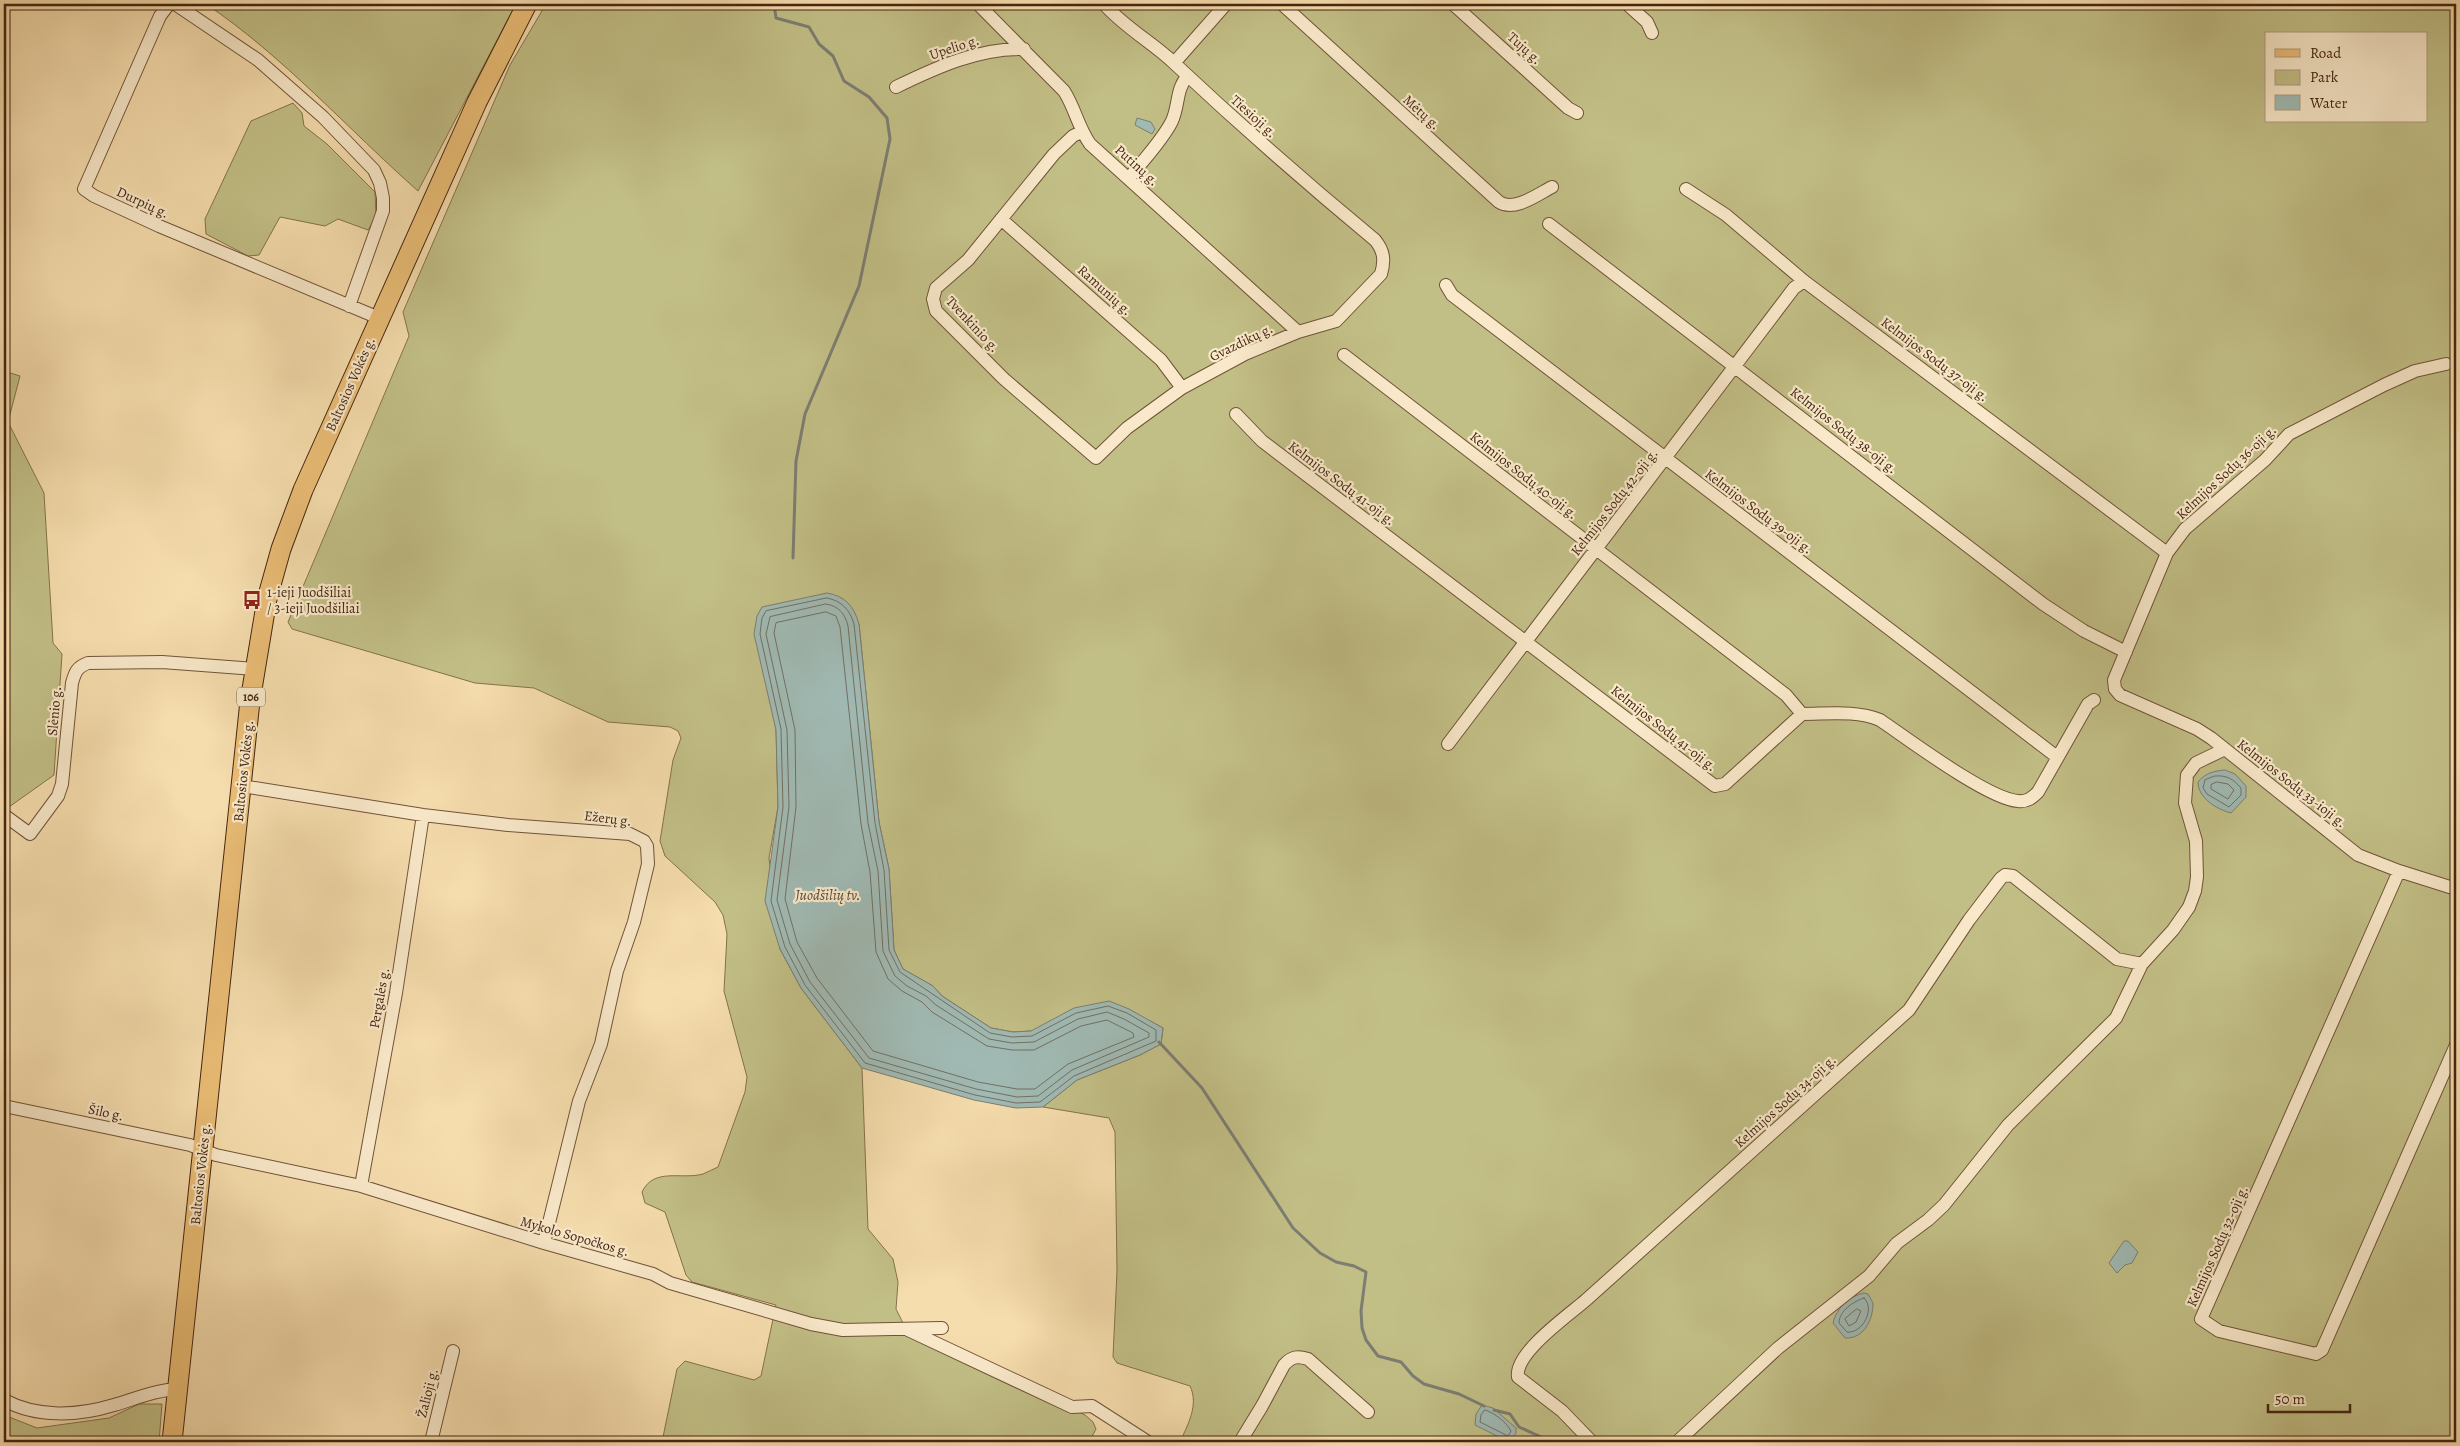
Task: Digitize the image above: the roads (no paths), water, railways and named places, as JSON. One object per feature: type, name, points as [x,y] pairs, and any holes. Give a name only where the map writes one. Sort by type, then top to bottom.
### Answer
[{"type":"main road","name":"Baltosios Vokės g.","points":[[172,1442],[255,669],[265,607],[281,549],[303,490],[477,102],[527,4]]},
{"type":"street","name":"Durpių g.","points":[[169,4],[160,16],[84,189],[94,196],[166,229],[379,318]]},
{"type":"street","points":[[174,4],[258,60],[284,81],[323,117],[374,170],[384,198],[383,211],[350,306]]},
{"type":"street","name":"Putinų g.","points":[[978,4],[1064,91],[1074,106],[1081,132],[1090,144],[1130,178],[1298,332]]},
{"type":"street","name":"Tiesioji g.","points":[[1104,4],[1128,28],[1174,63],[1187,77],[1299,178],[1375,240],[1382,250]]},
{"type":"street","points":[[1174,63],[1226,4]]},
{"type":"street","name":"Mėtų g.","points":[[1282,4],[1504,206],[1513,206],[1552,187]]},
{"type":"street","name":"Tujų g.","points":[[1453,4],[1577,114]]},
{"type":"street","points":[[1627,4],[1647,22],[1652,33]]},
{"type":"street","name":"Upelio g.","points":[[896,87],[935,68],[982,54],[1001,49],[1024,49]]},
{"type":"street","points":[[1130,178],[1166,132],[1173,118],[1182,83],[1187,77]]},
{"type":"street","name":"Tvenkinio g.","points":[[1081,132],[1073,136],[1054,154],[968,260],[936,288],[933,305],[936,311],[1004,379],[1096,458]]},
{"type":"street","name":"Kelmijos Sodų 37-oji g.","points":[[1686,189],[1726,215],[1804,281],[2167,553]]},
{"type":"street","name":"Ramunių g.","points":[[1001,219],[1161,360],[1182,388]]},
{"type":"street","name":"Kelmijos Sodų 38-oji g.","points":[[1549,224],[2043,604],[2084,631],[2126,652]]},
{"type":"street","name":"Gvazdikų g.","points":[[1096,458],[1127,428],[1182,388],[1245,354],[1298,332],[1336,321],[1352,307],[1381,274],[1383,266],[1382,250]]},
{"type":"street","name":"Kelmijos Sodų 42-oji g.","points":[[1448,744],[1794,288],[1804,281]]},
{"type":"street","name":"Kelmijos Sodų 39-oji g.","points":[[1446,285],[1452,295],[2057,757]]},
{"type":"street","name":"Kelmijos Sodų 40-oji g.","points":[[1344,355],[1786,695],[1802,714]]},
{"type":"street","name":"Kelmijos Sodų 36-oji g.","points":[[2115,688],[2114,680],[2167,553],[2185,529],[2265,460],[2290,434],[2407,374],[2446,364]]},
{"type":"street","name":"Kelmijos Sodų 41-oji g.","points":[[1236,414],[1262,441],[1715,786],[1725,784],[1802,714]]},
{"type":"street","name":"Slėnio g.","points":[[4,815],[30,834],[58,796],[65,769],[72,682],[75,670],[82,665],[88,663],[162,662],[255,669]]},
{"type":"street","name":"Kelmijos Sodų 33-ioji g.","points":[[2115,688],[2120,695],[2130,701],[2197,729],[2358,854],[2399,871],[2456,889]]},
{"type":"street","points":[[1802,714],[1851,714],[1876,718],[1987,790],[2013,800],[2027,800],[2033,796],[2088,704],[2094,700]]},
{"type":"street","points":[[1677,1442],[1778,1348],[1869,1276],[1897,1243],[1928,1220],[1944,1205],[2008,1125],[2116,1018],[2142,964],[2174,930],[2189,907],[2195,891],[2197,877],[2196,841],[2185,803],[2187,775],[2196,763],[2225,749]]},
{"type":"street","name":"Ežerų g.","points":[[242,786],[424,815],[630,834],[644,841],[648,846],[648,864],[634,922],[617,971],[601,1044],[579,1101],[544,1243]]},
{"type":"street","name":"Pergalės g.","points":[[361,1186],[396,993],[424,815]]},
{"type":"street","name":"Kelmijos Sodų 32-oji g.","points":[[2399,871],[2200,1319],[2219,1332],[2316,1354],[2322,1350],[2456,1045]]},
{"type":"street","name":"Kelmijos Sodų 34-oji g.","points":[[1592,1442],[1562,1411],[1518,1378],[1520,1364],[1545,1334],[1586,1300],[1909,1010],[1969,920],[2001,878],[2005,875],[2013,876],[2117,959],[2142,964]]},
{"type":"street","name":"Šilo g.","points":[[4,1106],[190,1145],[202,1150]]},
{"type":"street","name":"Mykolo Sopočkos g.","points":[[202,1150],[216,1155],[361,1186],[544,1243],[653,1274],[670,1283],[811,1324],[843,1330],[942,1328]]},
{"type":"street","points":[[906,1329],[1072,1407],[1092,1406],[1148,1442]]},
{"type":"street","name":"Žalioji g.","points":[[431,1442],[453,1351]]},
{"type":"street","points":[[1240,1442],[1284,1365],[1289,1359],[1298,1356],[1308,1359],[1368,1412]]},
{"type":"street","points":[[4,1400],[24,1410],[43,1413],[79,1412],[112,1406],[156,1391],[178,1390]]},
{"type":"water","points":[[1137,118],[1151,122],[1155,129],[1152,134],[1135,125]]},
{"type":"water","name":"Juodšilių tv.","points":[[827,593],[844,599],[854,612],[859,624],[879,822],[889,869],[894,950],[903,969],[933,986],[942,996],[991,1028],[1013,1032],[1031,1031],[1074,1008],[1109,1001],[1129,1009],[1163,1028],[1161,1044],[1140,1055],[1077,1080],[1043,1107],[1016,1108],[974,1100],[862,1068],[801,988],[780,949],[765,901],[778,807],[776,730],[754,634],[757,616],[762,607]]},
{"type":"water","points":[[2225,770],[2235,774],[2246,786],[2246,797],[2231,813],[2220,809],[2204,798],[2198,782],[2204,776],[2213,772]]},
{"type":"water","points":[[2124,1241],[2128,1241],[2138,1252],[2132,1263],[2125,1265],[2117,1273],[2109,1263]]},
{"type":"water","points":[[1864,1293],[1868,1294],[1873,1303],[1869,1322],[1862,1332],[1845,1338],[1833,1323],[1837,1313],[1848,1300]]},
{"type":"water","points":[[1482,1405],[1493,1408],[1516,1428],[1516,1433],[1509,1442],[1475,1425],[1476,1414]]},
{"type":"waterway","points":[[774,4],[776,18],[809,27],[819,44],[833,56],[844,81],[869,97],[887,118],[890,139],[859,286],[805,414],[796,461],[793,558]]},
{"type":"waterway","points":[[1159,1042],[1202,1088],[1293,1228],[1320,1253],[1336,1262],[1354,1266],[1366,1272],[1361,1311],[1362,1328],[1366,1340],[1378,1356],[1401,1362],[1413,1376],[1424,1384],[1459,1394],[1484,1406]]},
{"type":"waterway","points":[[1494,1410],[1510,1414],[1519,1427],[1552,1442]]},
{"type":"place","name":"1-ieji Juodšiliai / 3-ieji Juodšiliai","points":[[252,600]]}]
